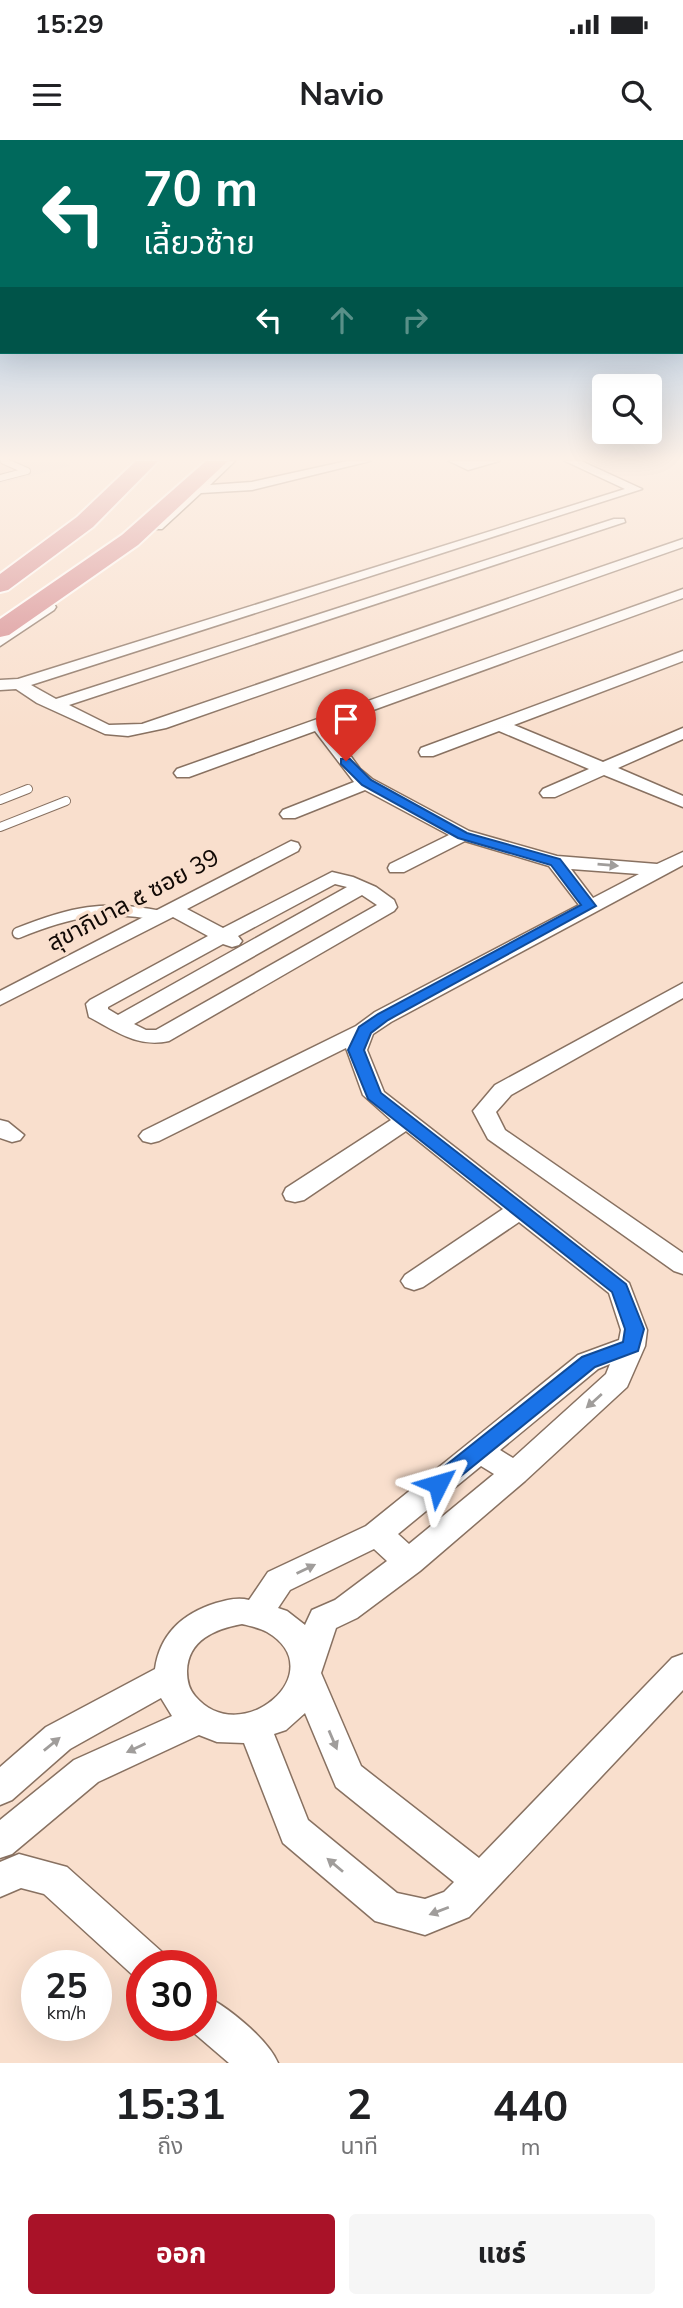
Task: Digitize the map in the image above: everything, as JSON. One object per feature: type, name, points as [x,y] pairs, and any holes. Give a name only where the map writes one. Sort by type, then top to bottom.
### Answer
[{"type":"highway","points":[[0,585],[46,551]]},
{"type":"highway","points":[[0,610],[89,551]]},
{"type":"highway","points":[[0,630],[114,551]]},
{"type":"street","points":[[0,642],[127,551]]},
{"type":"street","points":[[0,685],[19,684],[441,551]]},
{"type":"street","points":[[56,704],[530,551]]},
{"type":"street","points":[[19,684],[43,700],[110,732],[134,731],[160,725],[661,551]]},
{"type":"street","points":[[183,773],[683,593]]},
{"type":"street","points":[[427,752],[683,656]]},
{"type":"street","points":[[318,723],[354,773],[366,783],[463,835],[556,862],[660,870]]},
{"type":"street","points":[[498,724],[683,802]]},
{"type":"street","points":[[549,793],[683,733]]},
{"type":"street","points":[[289,814],[366,783]]},
{"type":"street","points":[[397,868],[463,835]]},
{"type":"street","name":"สุขาภิบาล ๕ ซอย 39","points":[[0,999],[291,847]]},
{"type":"street","points":[[151,1136],[364,1031],[383,1017],[683,858]]},
{"type":"street","points":[[556,862],[589,906]]},
{"type":"street","points":[[337,878],[378,896],[387,904],[387,907],[162,1036],[142,1037],[101,1015],[96,1008],[97,1004],[222,936],[325,880],[337,878]]},
{"type":"street","points":[[118,1024],[360,888]]},
{"type":"street","points":[[167,913],[243,947],[257,946],[293,960]]},
{"type":"street","points":[[683,989],[503,1090],[484,1111],[496,1135],[683,1265]]},
{"type":"street","points":[[364,1031],[356,1050],[374,1095],[620,1289],[634,1329],[632,1346],[617,1380],[515,1473],[409,1562],[345,1609],[323,1619],[307,1669],[302,1694],[274,1720],[256,1727],[236,1730],[215,1727],[198,1720],[183,1708],[173,1693],[170,1677],[178,1644],[190,1630],[223,1614],[258,1613],[278,1620],[293,1631],[303,1644],[307,1669],[348,1776],[481,1881]]},
{"type":"street","points":[[295,1194],[407,1120]]},
{"type":"street","points":[[414,1281],[519,1210]]},
{"type":"street","points":[[258,1613],[279,1581],[377,1534],[589,1362],[632,1346]]},
{"type":"street","points":[[478,1450],[515,1473]]},
{"type":"street","points":[[377,1534],[409,1562]]},
{"type":"street","points":[[256,1727],[295,1831],[388,1909],[425,1917],[456,1905],[481,1881],[683,1668]]},
{"type":"street","points":[[0,1789],[58,1738],[170,1677]]},
{"type":"street","points":[[0,1842],[86,1771],[198,1720]]},
{"type":"street","points":[[0,1880],[19,1871],[54,1880],[132,1950]]},
{"type":"street","points":[[217,2027],[258,2063]]},
{"type":"lane","points":[[0,800],[28,789]]},
{"type":"lane","points":[[0,827],[66,801]]},
{"type":"lane","points":[[18,933],[69,913],[103,908],[167,913]]},
{"type":"route","points":[[346,761],[354,773],[366,783],[463,835],[556,862],[589,906],[383,1017],[364,1031],[356,1050],[374,1095],[620,1289],[634,1329],[632,1346],[589,1362],[438,1484]]}]
